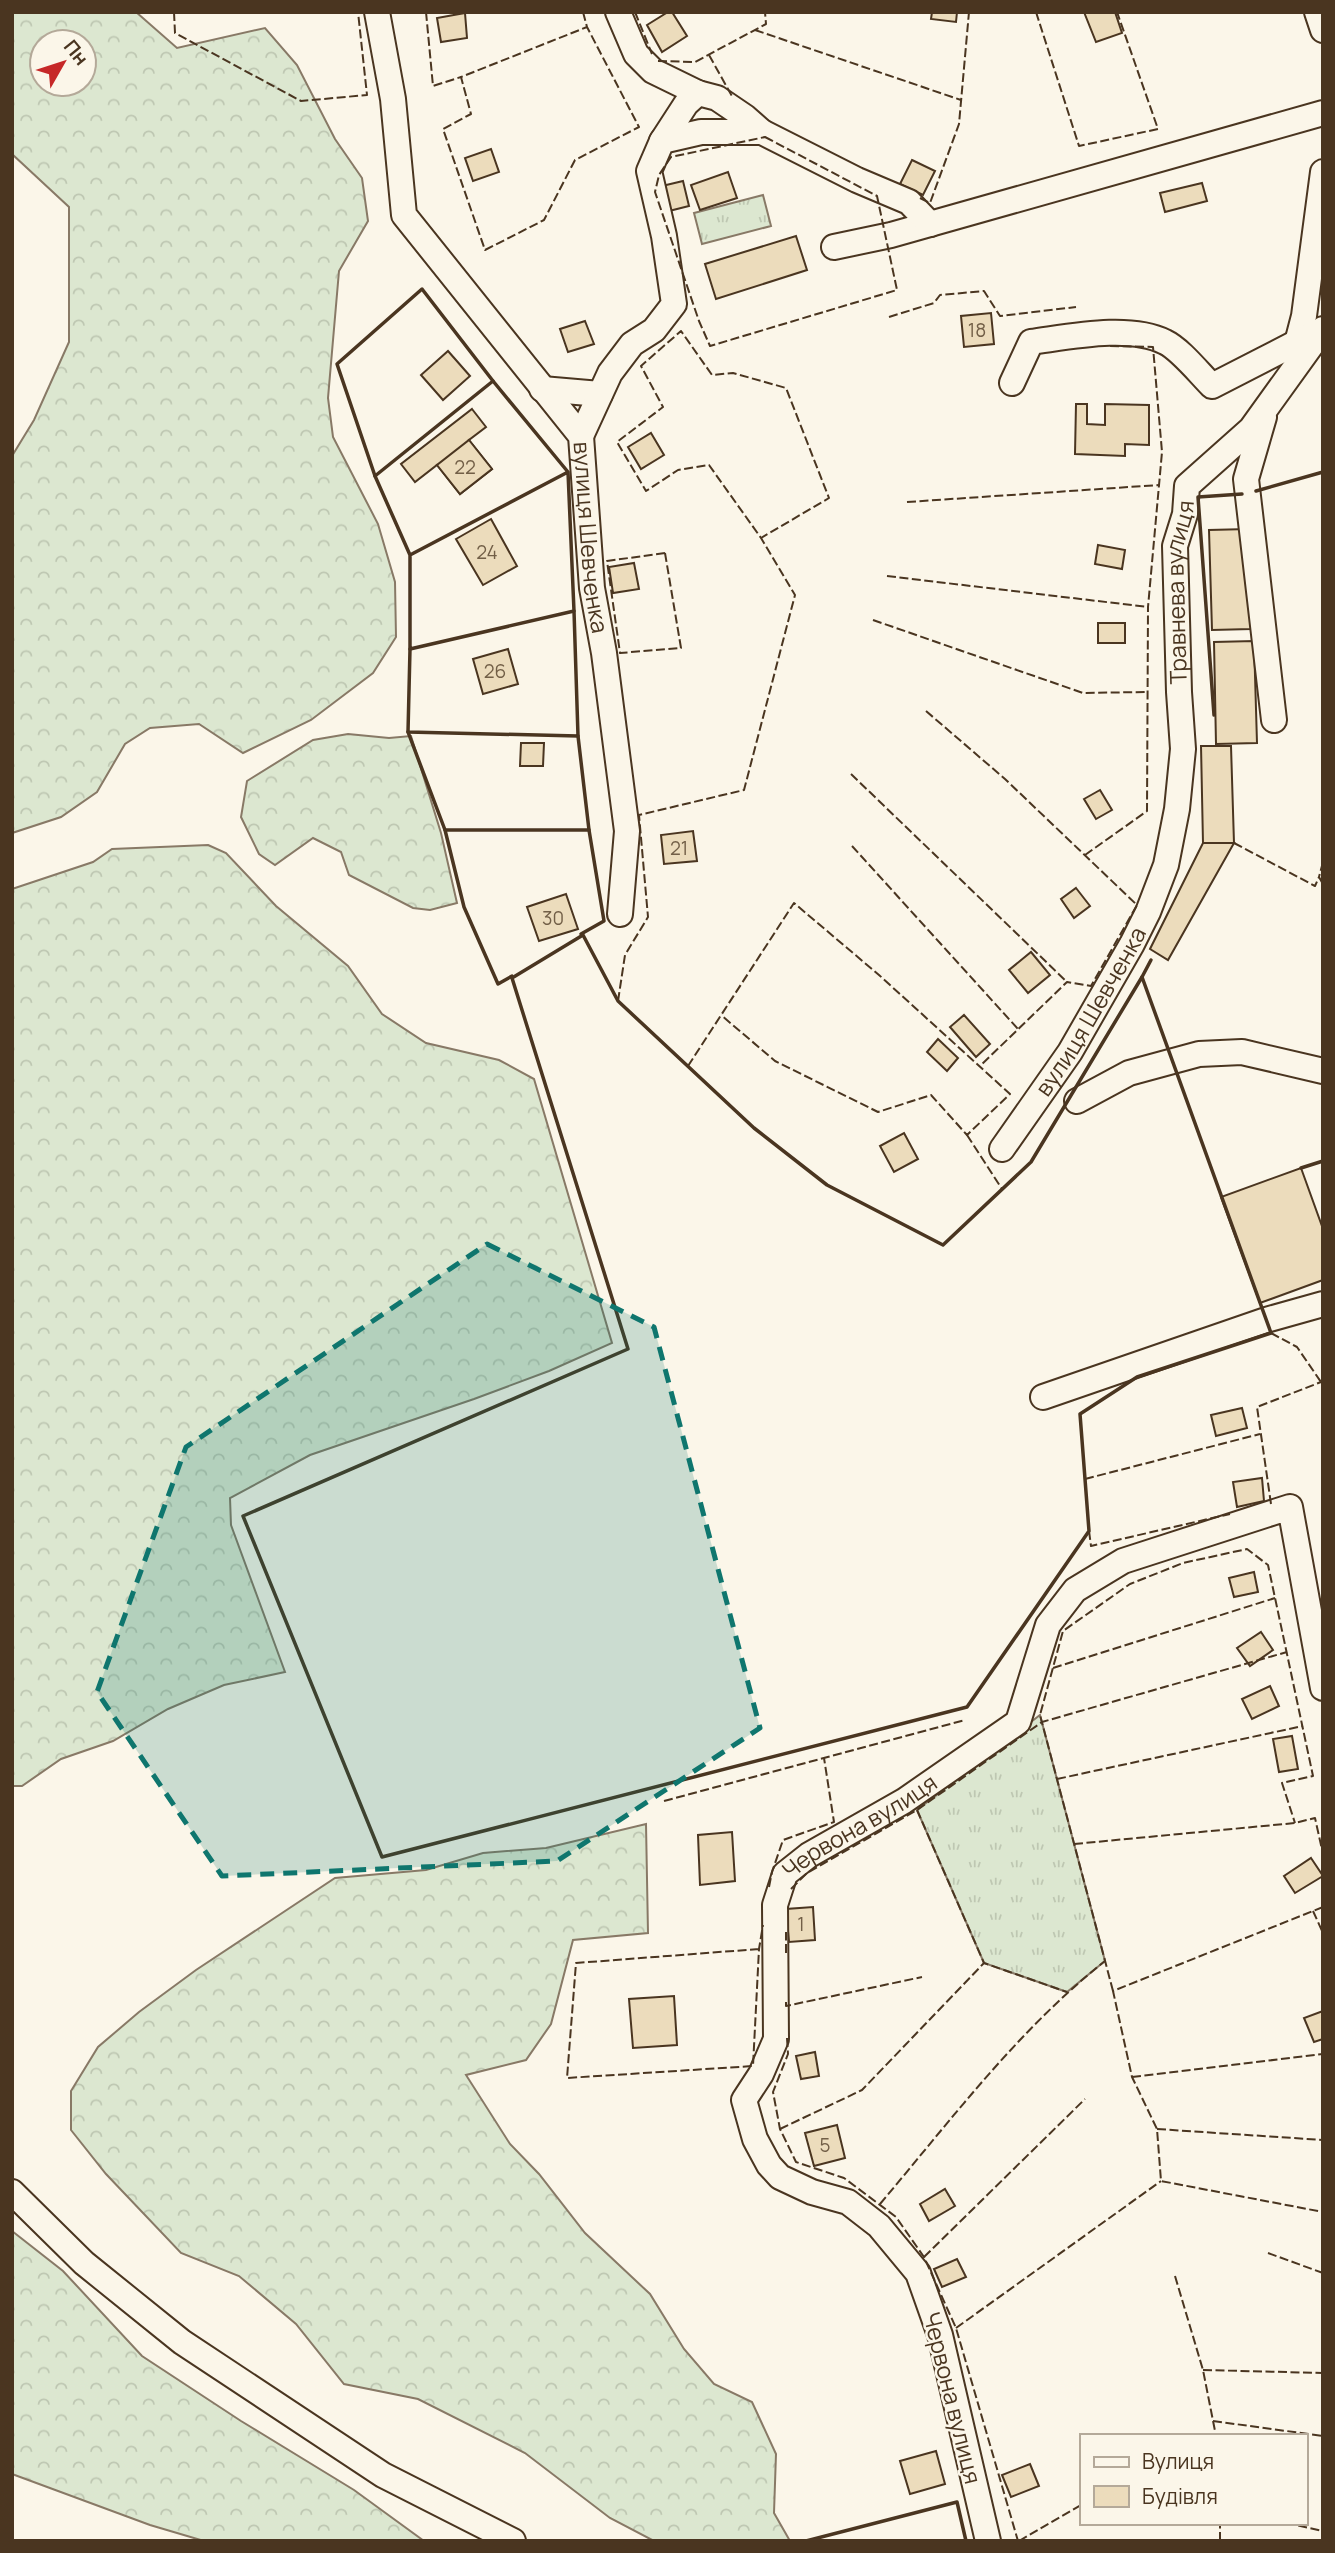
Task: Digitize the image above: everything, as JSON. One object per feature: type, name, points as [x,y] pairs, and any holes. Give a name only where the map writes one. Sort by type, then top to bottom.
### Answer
[{"type":"street","name":"вулиця Шевченка","points":[[377,12],[393,99],[404,215],[581,436],[592,587],[604,653],[627,831],[620,915]]},
{"type":"street","points":[[618,12],[636,54],[653,71],[698,93],[717,99],[762,132],[857,180],[909,202],[930,224]]},
{"type":"street","points":[[1317,12],[1323,30]]},
{"type":"street","points":[[581,436],[610,373],[632,344],[654,330],[674,304],[664,236],[649,171],[662,142],[686,104],[698,93]]},
{"type":"street","points":[[834,247],[930,224],[1323,113]]},
{"type":"street","points":[[662,142],[701,132],[762,132]]},
{"type":"street","points":[[1297,343],[1304,316],[1323,172]]},
{"type":"street","points":[[1012,383],[1031,342],[1073,336],[1144,334],[1167,342],[1212,386],[1322,329]]},
{"type":"street","name":"Травнева вулиця","points":[[1166,866],[1177,809],[1183,749],[1175,546],[1185,514],[1187,486],[1251,429],[1322,329]]},
{"type":"street","points":[[542,389],[600,394]]},
{"type":"street","points":[[1267,406],[1246,479],[1274,720]]},
{"type":"street","name":"вулиця Шевченка","points":[[1002,1149],[1070,1052],[1149,912],[1166,866]]},
{"type":"street","points":[[1077,1101],[1129,1073],[1199,1054],[1242,1052],[1323,1071]]},
{"type":"street","points":[[1043,1397],[1266,1320],[1323,1304]]},
{"type":"street","name":"Червона вулиця","points":[[988,2541],[940,2335],[918,2273],[879,2226],[848,2202],[813,2192],[780,2177],[769,2165],[755,2139],[744,2100],[761,2074],[776,2039],[775,1905],[785,1874],[809,1855],[904,1801],[1018,1722],[1048,1625],[1075,1590],[1123,1561],[1290,1507],[1323,1688]]},
{"type":"street","points":[[12,2192],[84,2263],[182,2342],[383,2475],[513,2541]]},
{"type":"highlighted area","points":[[487,1244],[654,1327],[760,1728],[557,1861],[222,1876],[97,1692],[186,1447]]},
{"type":"green space","points":[[12,12],[136,12],[177,48],[265,28],[297,65],[335,139],[362,178],[368,221],[339,271],[328,398],[333,437],[378,524],[395,582],[396,637],[373,673],[311,720],[243,753],[199,724],[150,728],[125,744],[97,792],[61,817],[12,833],[12,456],[34,420],[69,342],[69,207],[12,154]]},
{"type":"green space","points":[[763,195],[771,226],[702,244],[694,213]]},
{"type":"green space","points":[[348,734],[389,738],[411,736],[441,833],[457,903],[430,910],[413,908],[349,875],[341,852],[313,838],[275,865],[259,854],[241,817],[247,781],[313,740]]},
{"type":"green space","points":[[208,845],[226,853],[276,906],[348,966],[382,1014],[426,1043],[499,1060],[534,1079],[612,1343],[549,1371],[474,1399],[310,1455],[230,1498],[231,1525],[285,1672],[224,1685],[168,1709],[113,1741],[61,1759],[22,1786],[12,1786],[12,889],[93,862],[112,849]]},
{"type":"green space","points":[[1040,1715],[1105,1961],[1067,1992],[984,1963],[917,1810]]},
{"type":"green space","points":[[646,1824],[648,1933],[573,1940],[551,2024],[526,2060],[466,2075],[510,2144],[539,2174],[585,2233],[650,2294],[684,2349],[714,2384],[752,2402],[776,2454],[774,2513],[790,2541],[654,2541],[610,2518],[525,2453],[418,2399],[344,2384],[296,2324],[239,2276],[181,2253],[106,2174],[71,2130],[71,2091],[98,2047],[139,2012],[196,1970],[335,1878],[426,1870],[483,1853],[546,1848]]},
{"type":"green space","points":[[12,2231],[63,2271],[142,2356],[354,2490],[424,2541],[204,2541],[150,2525],[12,2474]]},
{"type":"building","points":[[672,12],[687,36],[662,52],[647,25]]},
{"type":"building","points":[[932,12],[957,12],[956,22],[931,19]]},
{"type":"building","points":[[1084,12],[1115,12],[1122,33],[1096,42]]},
{"type":"building","points":[[465,13],[467,38],[441,42],[437,18]]},
{"type":"building","points":[[491,149],[499,172],[473,181],[465,158]]},
{"type":"building","points":[[912,160],[935,171],[923,195],[900,184]]},
{"type":"building","points":[[728,172],[737,198],[700,210],[691,185]]},
{"type":"building","points":[[683,181],[689,206],[669,211],[662,186]]},
{"type":"building","points":[[1202,183],[1207,201],[1165,212],[1160,193]]},
{"type":"building","points":[[796,236],[807,270],[716,299],[705,264]]},
{"type":"building","points":[[991,313],[994,344],[964,347],[961,316]]},
{"type":"building","points":[[585,321],[594,344],[568,352],[560,329]]},
{"type":"building","points":[[448,351],[470,376],[443,400],[421,375]]},
{"type":"building","points":[[1076,404],[1087,404],[1087,424],[1105,425],[1105,404],[1149,405],[1149,445],[1125,444],[1125,456],[1075,454]]},
{"type":"building","points":[[472,409],[486,427],[469,440],[492,469],[460,494],[437,465],[415,482],[401,464]]},
{"type":"building","points":[[651,433],[664,455],[641,469],[628,447]]},
{"type":"building","points":[[469,440],[492,469],[460,494],[437,465]]},
{"type":"building","points":[[491,519],[517,566],[483,585],[456,539]]},
{"type":"building","points":[[1248,529],[1251,629],[1212,630],[1209,530]]},
{"type":"building","points":[[1098,545],[1125,550],[1122,569],[1095,564]]},
{"type":"building","points":[[634,563],[639,589],[613,593],[609,567]]},
{"type":"building","points":[[1098,623],[1125,623],[1125,643],[1098,643]]},
{"type":"building","points":[[1254,641],[1257,743],[1216,744],[1214,642]]},
{"type":"building","points":[[508,649],[518,684],[483,694],[473,659]]},
{"type":"building","points":[[521,743],[544,743],[543,766],[520,766]]},
{"type":"building","points":[[1201,746],[1231,746],[1234,843],[1203,843]]},
{"type":"building","points":[[1100,790],[1112,810],[1096,819],[1084,799]]},
{"type":"building","points":[[693,831],[697,861],[664,864],[661,835]]},
{"type":"building","points":[[1203,843],[1234,843],[1168,960],[1150,949]]},
{"type":"building","points":[[1076,888],[1090,906],[1074,918],[1061,899]]},
{"type":"building","points":[[566,894],[578,929],[539,941],[527,907]]},
{"type":"building","points":[[1031,952],[1050,975],[1028,993],[1009,970]]},
{"type":"building","points":[[964,1015],[990,1044],[976,1057],[950,1027]]},
{"type":"building","points":[[938,1039],[958,1058],[947,1071],[927,1052]]},
{"type":"building","points":[[904,1133],[918,1159],[894,1172],[880,1146]]},
{"type":"building","points":[[1301,1168],[1323,1229],[1323,1280],[1260,1303],[1221,1197]]},
{"type":"building","points":[[1242,1408],[1247,1428],[1216,1436],[1211,1415]]},
{"type":"building","points":[[1262,1478],[1264,1501],[1237,1507],[1233,1482]]},
{"type":"building","points":[[1254,1572],[1258,1592],[1234,1597],[1229,1578]]},
{"type":"building","points":[[1261,1632],[1273,1650],[1250,1666],[1237,1648]]},
{"type":"building","points":[[1270,1686],[1279,1706],[1252,1719],[1242,1699]]},
{"type":"building","points":[[1292,1736],[1298,1769],[1279,1772],[1273,1739]]},
{"type":"building","points":[[732,1832],[735,1881],[700,1885],[698,1835]]},
{"type":"building","points":[[1311,1858],[1323,1876],[1295,1893],[1284,1876]]},
{"type":"building","points":[[813,1907],[815,1940],[789,1942],[786,1909]]},
{"type":"building","points":[[674,1996],[677,2045],[633,2048],[629,1999]]},
{"type":"building","points":[[1323,2011],[1323,2039],[1314,2042],[1304,2018]]},
{"type":"building","points":[[815,2052],[819,2076],[801,2079],[796,2056]]},
{"type":"building","points":[[837,2125],[845,2158],[814,2166],[805,2133]]},
{"type":"building","points":[[945,2189],[955,2206],[929,2221],[920,2204]]},
{"type":"building","points":[[957,2259],[966,2277],[942,2287],[934,2269]]},
{"type":"building","points":[[936,2451],[945,2484],[910,2494],[900,2461]]},
{"type":"building","points":[[1030,2464],[1039,2486],[1011,2497],[1002,2475]]},
{"type":"fence","points":[[174,12],[175,33],[301,101],[367,95],[358,12]]},
{"type":"fence","points":[[426,12],[433,86],[461,77]]},
{"type":"fence","points":[[583,12],[587,27],[639,127],[575,160],[544,220],[485,250],[443,129],[471,114],[461,77],[587,27]]},
{"type":"fence","points":[[635,12],[652,54]]},
{"type":"fence","points":[[658,61],[695,62],[766,24],[765,12]]},
{"type":"fence","points":[[920,198],[930,203],[959,124],[969,12]]},
{"type":"fence","points":[[1036,12],[1079,146],[1158,129],[1117,12]]},
{"type":"fence","points":[[755,30],[961,100]]},
{"type":"fence","points":[[709,55],[733,98]]},
{"type":"fence","points":[[765,137],[877,196],[897,290],[710,346],[655,192],[659,175],[671,157],[765,137]]},
{"type":"fence","points":[[889,317],[934,303],[940,295],[984,291],[1000,316],[1076,307]]},
{"type":"fence","points":[[618,1001],[625,955],[648,917],[639,815],[744,790],[795,595],[761,538],[709,465],[678,470],[646,491],[617,442],[663,407],[641,366],[681,331],[712,375],[733,373],[786,388],[829,498],[761,538]]},
{"type":"fence","points":[[1085,855],[1147,811],[1148,607],[1162,452],[1153,347],[1110,346]]},
{"type":"fence","points":[[907,502],[1159,485]]},
{"type":"fence","points":[[665,553],[681,648],[620,653],[607,561],[665,553]]},
{"type":"fence","points":[[887,576],[1148,607]]},
{"type":"fence","points":[[873,620],[1083,693],[1146,692]]},
{"type":"fence","points":[[926,711],[1005,779],[1137,905],[1091,986],[1067,982],[980,1066]]},
{"type":"fence","points":[[851,774],[1067,982]]},
{"type":"fence","points":[[1234,843],[1315,886],[1319,877]]},
{"type":"fence","points":[[852,846],[1018,1029]]},
{"type":"fence","points":[[1323,862],[1319,877],[1323,884]]},
{"type":"fence","points":[[688,1066],[794,903],[879,975],[1010,1094],[967,1135],[931,1095],[878,1112],[775,1061],[721,1015]]},
{"type":"fence","points":[[967,1135],[1002,1189]]},
{"type":"fence","points":[[1271,1333],[1297,1347],[1321,1382],[1323,1381]]},
{"type":"fence","points":[[1271,1504],[1257,1407],[1321,1382]]},
{"type":"fence","points":[[1085,1479],[1260,1434]]},
{"type":"fence","points":[[1089,1531],[1091,1546],[1230,1514]]},
{"type":"fence","points":[[1113,1991],[1040,1715],[1063,1631],[1130,1584],[1183,1563],[1247,1549],[1268,1565],[1313,1776],[1282,1783],[1295,1823]]},
{"type":"fence","points":[[1053,1668],[1275,1598]]},
{"type":"fence","points":[[791,1889],[807,1873],[917,1810],[1042,1722],[1287,1652]]},
{"type":"fence","points":[[664,1801],[965,1720]]},
{"type":"fence","points":[[1057,1779],[1303,1726]]},
{"type":"fence","points":[[769,1887],[783,1840],[834,1822],[824,1758]]},
{"type":"fence","points":[[917,1810],[984,1963],[1067,1992]]},
{"type":"fence","points":[[1074,1844],[1295,1823],[1315,1818],[1323,1854]]},
{"type":"fence","points":[[1323,1907],[1113,1991],[1132,2077],[1157,2129],[1161,2181],[1323,2212]]},
{"type":"fence","points":[[1313,1911],[1323,1933]]},
{"type":"fence","points":[[759,1949],[576,1963],[567,2078],[753,2066],[759,1949],[763,1925]]},
{"type":"fence","points":[[786,1932],[786,1953]]},
{"type":"fence","points":[[880,2204],[1014,2046],[1043,2016],[1105,1961]]},
{"type":"fence","points":[[780,2129],[862,2090],[984,1963]]},
{"type":"fence","points":[[786,2002],[786,2006],[922,1977]]},
{"type":"fence","points":[[787,2038],[788,2054],[773,2092],[780,2129],[796,2162],[844,2178],[896,2217],[924,2257],[956,2328],[1018,2541]]},
{"type":"fence","points":[[1132,2077],[1323,2054]]},
{"type":"fence","points":[[924,2257],[1085,2099]]},
{"type":"fence","points":[[1157,2129],[1323,2140]]},
{"type":"fence","points":[[956,2328],[1161,2181]]},
{"type":"fence","points":[[1268,2253],[1323,2273]]},
{"type":"fence","points":[[1175,2276],[1203,2370],[1216,2434]]},
{"type":"fence","points":[[1203,2370],[1323,2373]]},
{"type":"fence","points":[[1213,2421],[1323,2436]]},
{"type":"fence","points":[[1019,2541],[1080,2506]]},
{"type":"fence","points":[[1220,2525],[1220,2541]]},
{"type":"fence","points":[[1295,2525],[1323,2531]]},
{"type":"wall","points":[[375,476],[337,364],[422,289],[493,381]]},
{"type":"wall","points":[[410,555],[568,472],[574,611],[410,649],[410,555],[375,476],[493,381],[568,472]]},
{"type":"wall","points":[[1256,491],[1323,472]]},
{"type":"wall","points":[[1214,715],[1198,497],[1242,494]]},
{"type":"wall","points":[[410,649],[408,732],[578,736],[574,611]]},
{"type":"wall","points":[[408,732],[445,830],[589,830],[578,736]]},
{"type":"wall","points":[[445,830],[464,907],[498,984],[512,976]]},
{"type":"wall","points":[[581,934],[604,921],[589,830]]},
{"type":"wall","points":[[583,935],[618,1001],[754,1128],[827,1185],[943,1245],[1031,1162],[1142,977],[1271,1333],[1137,1377],[1080,1414],[1089,1531],[967,1707],[382,1857],[243,1516],[628,1349],[512,978],[583,935]]},
{"type":"wall","points":[[1142,977],[1151,960]]},
{"type":"wall","points":[[1301,1168],[1323,1161]]},
{"type":"wall","points":[[806,2541],[957,2502],[966,2541]]}]
